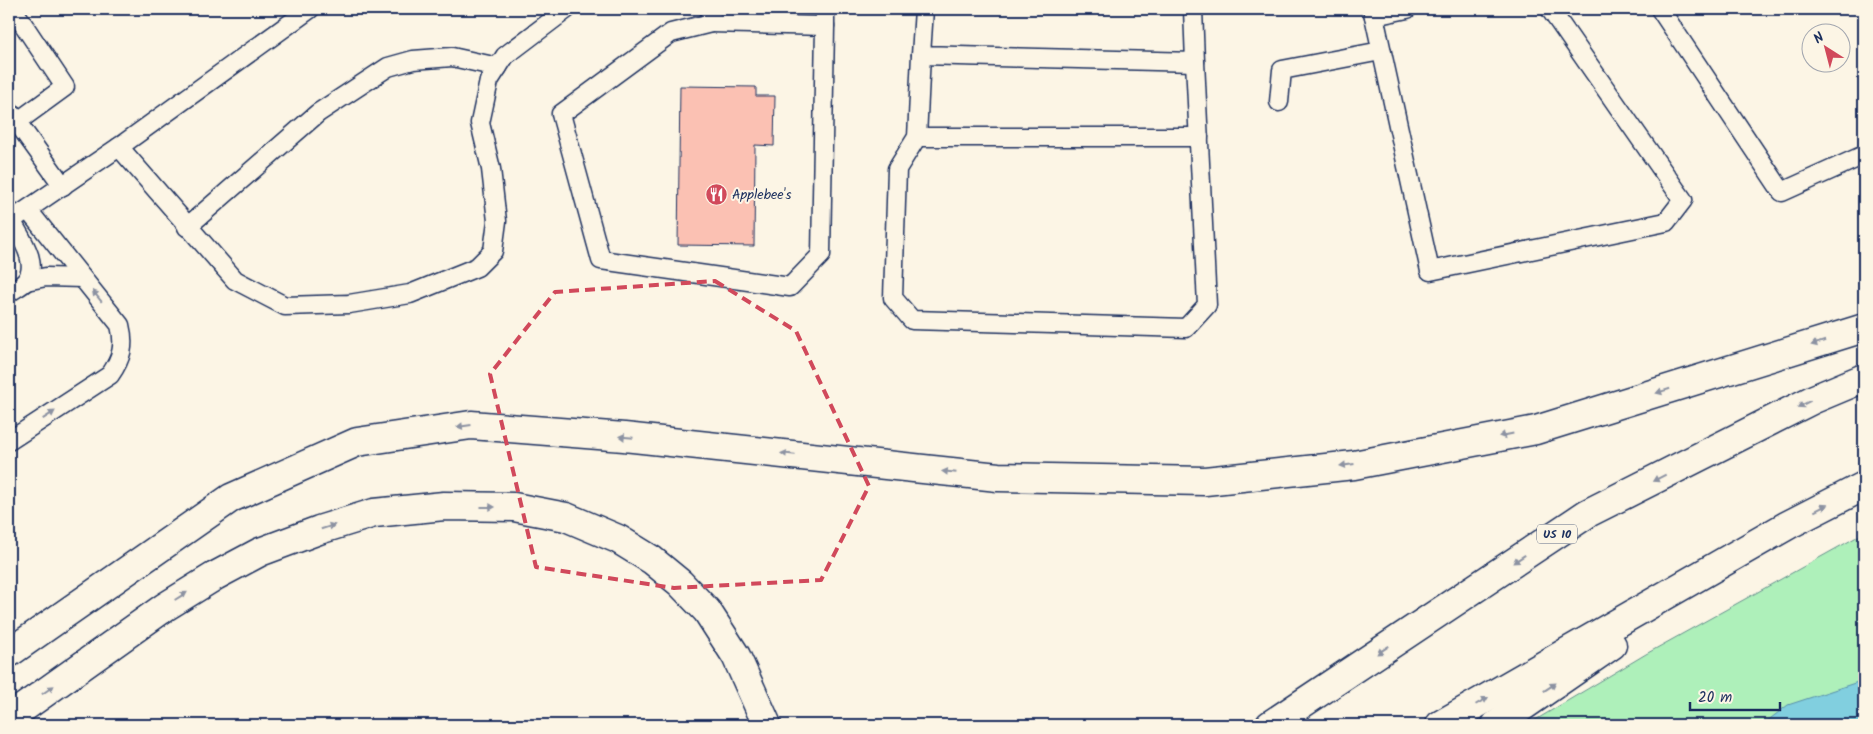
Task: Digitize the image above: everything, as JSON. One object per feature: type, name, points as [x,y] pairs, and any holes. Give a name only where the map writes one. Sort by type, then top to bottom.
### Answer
[{"type":"highway","points":[[9,653],[230,498],[358,442],[471,425],[624,437],[998,477],[1204,481],[1354,465],[1536,430],[1864,328]]},
{"type":"highway","name":"US 10","points":[[1270,725],[1588,513],[1814,399],[1864,378]]},
{"type":"highway","points":[[1440,725],[1788,525],[1864,486]]},
{"type":"highway","points":[[9,718],[165,607],[215,576],[260,552],[319,530],[374,513],[444,506],[514,507],[566,518],[618,538],[652,560],[680,583],[708,612],[736,656],[767,725]]},
{"type":"highway","points":[[1496,725],[1788,525]]},
{"type":"lane","points":[[13,9],[65,87],[11,114],[63,186]]},
{"type":"lane","points":[[26,281],[31,269],[30,257],[10,221],[119,146],[290,15],[310,9]]},
{"type":"lane","points":[[119,146],[187,228],[235,280],[284,306],[349,304],[410,294],[478,267],[493,251],[497,221],[491,169],[480,124],[489,81],[506,56],[567,9]]},
{"type":"lane","points":[[924,9],[917,137],[897,169],[892,298],[912,320],[1186,328],[1207,305],[1193,9]]},
{"type":"lane","points":[[1407,9],[1373,13],[1430,271],[1666,222],[1683,200],[1550,9]]},
{"type":"lane","points":[[1660,9],[1782,192],[1864,155]]},
{"type":"lane","points":[[711,16],[825,17],[821,255],[790,287],[601,260],[561,114],[671,33],[711,16]]},
{"type":"lane","points":[[1279,102],[1282,70],[1381,51]]},
{"type":"lane","points":[[921,54],[1195,62]]},
{"type":"lane","points":[[187,228],[318,112],[388,67],[413,60],[452,57],[498,67]]},
{"type":"lane","points":[[917,137],[1199,137]]},
{"type":"lane","points":[[9,441],[110,374],[119,362],[123,337],[120,325],[28,210]]},
{"type":"lane","points":[[9,293],[26,281],[46,276],[82,278]]},
{"type":"highlighted area","points":[[715,281],[796,331],[869,486],[821,580],[674,588],[536,567],[490,374],[555,292]]},
{"type":"green space","points":[[1864,533],[1864,725],[1527,725],[1646,654]]},
{"type":"water","points":[[1864,680],[1864,725],[1762,725],[1788,705]]},
{"type":"building","name":"Applebee's","points":[[680,86],[756,87],[756,96],[775,96],[774,146],[755,145],[754,246],[678,245]]},
{"type":"place","name":"Applebee's","points":[[716,195]]}]
